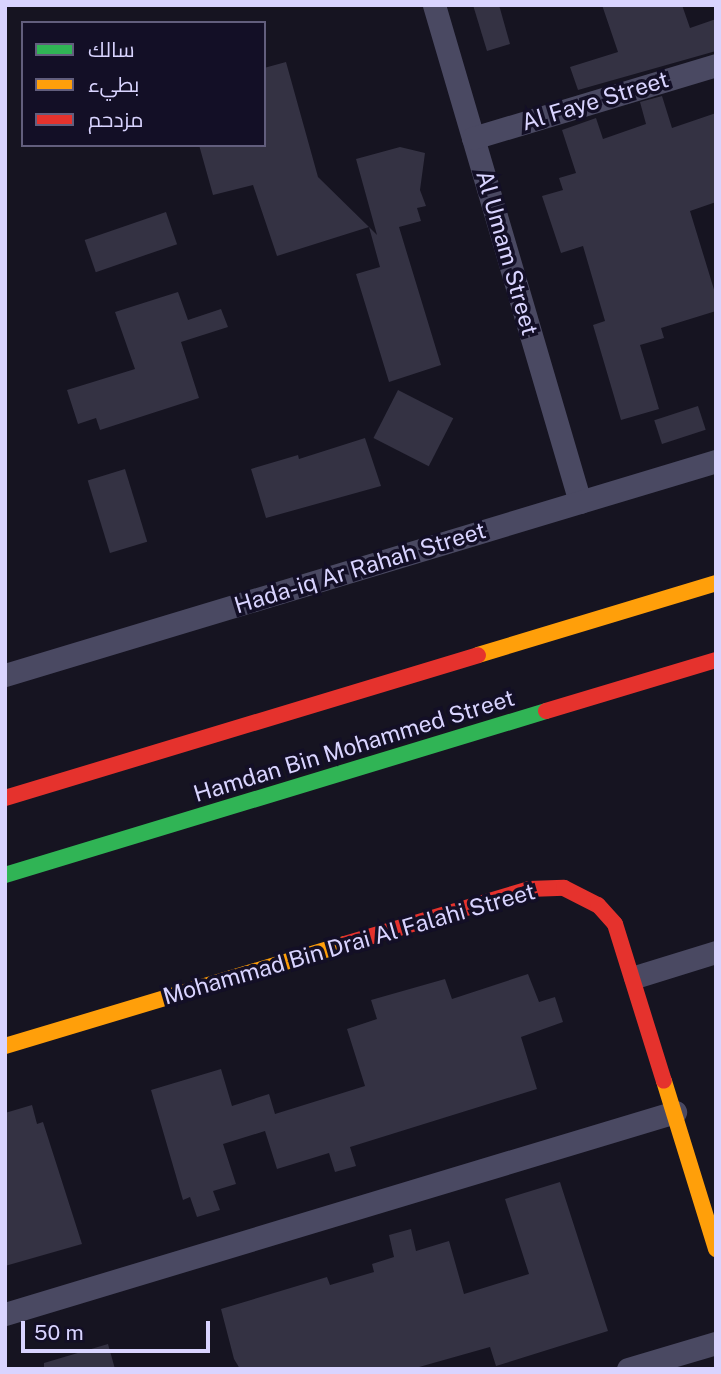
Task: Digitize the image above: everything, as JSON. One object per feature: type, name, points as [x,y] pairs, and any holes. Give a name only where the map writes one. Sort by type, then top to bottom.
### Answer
[{"type":"main road","points":[[5,798],[716,583]]},
{"type":"main road","name":"Hamdan Bin Mohammed Street","points":[[5,876],[716,660]]},
{"type":"main road","name":"Mohammad Bin Drai Al Falahi Street","points":[[5,1046],[546,886],[577,892],[608,914],[635,977],[675,1112],[712,1221],[716,1249]]},
{"type":"street","name":"Al Umam Street","points":[[434,5],[580,502]]},
{"type":"street","name":"Al Faye Street","points":[[473,138],[716,65]]},
{"type":"street","name":"Hada-iq Ar Rahah Street","points":[[5,675],[716,461]]},
{"type":"street","points":[[635,977],[716,952]]},
{"type":"street","points":[[5,1314],[675,1112]]},
{"type":"street","points":[[628,1369],[716,1343]]},
{"type":"building","points":[[473,5],[499,5],[510,44],[487,51]]},
{"type":"building","points":[[602,5],[682,5],[690,28],[716,19],[716,51],[578,90],[570,67],[618,52]]},
{"type":"building","points":[[286,62],[318,177],[369,227],[277,256],[253,185],[213,195],[200,147],[266,147],[266,67]]},
{"type":"building","points":[[662,96],[672,128],[716,113],[716,202],[690,211],[716,296],[716,311],[661,328],[664,338],[640,345],[659,409],[621,420],[593,325],[605,321],[583,246],[561,253],[542,196],[563,190],[559,178],[576,173],[562,130],[596,118],[603,139],[646,124],[640,102]]},
{"type":"building","points":[[400,147],[425,153],[420,190],[426,206],[417,208],[421,221],[399,227],[441,365],[389,382],[356,274],[380,267],[369,227],[377,235],[356,159]]},
{"type":"building","points":[[166,212],[177,244],[96,272],[85,240]]},
{"type":"building","points":[[178,292],[188,320],[221,309],[228,327],[181,342],[199,398],[100,430],[96,418],[78,424],[67,390],[135,369],[115,312]]},
{"type":"building","points":[[398,390],[453,418],[429,466],[373,438]]},
{"type":"building","points":[[698,406],[706,430],[662,444],[654,420]]},
{"type":"building","points":[[365,438],[381,486],[266,518],[251,469],[298,455],[299,459]]},
{"type":"building","points":[[125,469],[147,542],[110,553],[88,480]]},
{"type":"building","points":[[528,974],[539,1002],[555,997],[563,1022],[521,1037],[537,1089],[350,1147],[356,1166],[335,1172],[329,1153],[277,1169],[265,1131],[223,1144],[236,1184],[213,1191],[220,1210],[197,1217],[190,1197],[183,1200],[151,1090],[221,1069],[232,1106],[269,1094],[275,1114],[365,1086],[347,1029],[377,1019],[371,1000],[445,979],[452,999]]},
{"type":"building","points":[[32,1105],[37,1124],[43,1122],[82,1244],[5,1266],[5,1113]]},
{"type":"building","points":[[560,1182],[608,1331],[496,1366],[490,1347],[412,1369],[240,1369],[234,1359],[221,1309],[327,1277],[330,1285],[374,1272],[372,1264],[394,1257],[389,1235],[411,1229],[416,1251],[449,1241],[464,1294],[529,1274],[505,1199]]},
{"type":"building","points":[[108,1344],[115,1369],[44,1369],[44,1363]]},
{"type":"traffic: fast","points":[[5,875],[546,711]]},
{"type":"traffic: slow","points":[[478,655],[716,583]]},
{"type":"traffic: slow","points":[[5,1046],[345,944]]},
{"type":"traffic: slow","points":[[664,1081],[716,1249]]},
{"type":"traffic: jam","points":[[5,798],[478,655]]},
{"type":"traffic: jam","points":[[546,711],[716,660]]},
{"type":"traffic: jam","points":[[345,944],[529,889],[564,888],[598,905],[615,924],[664,1081]]}]
